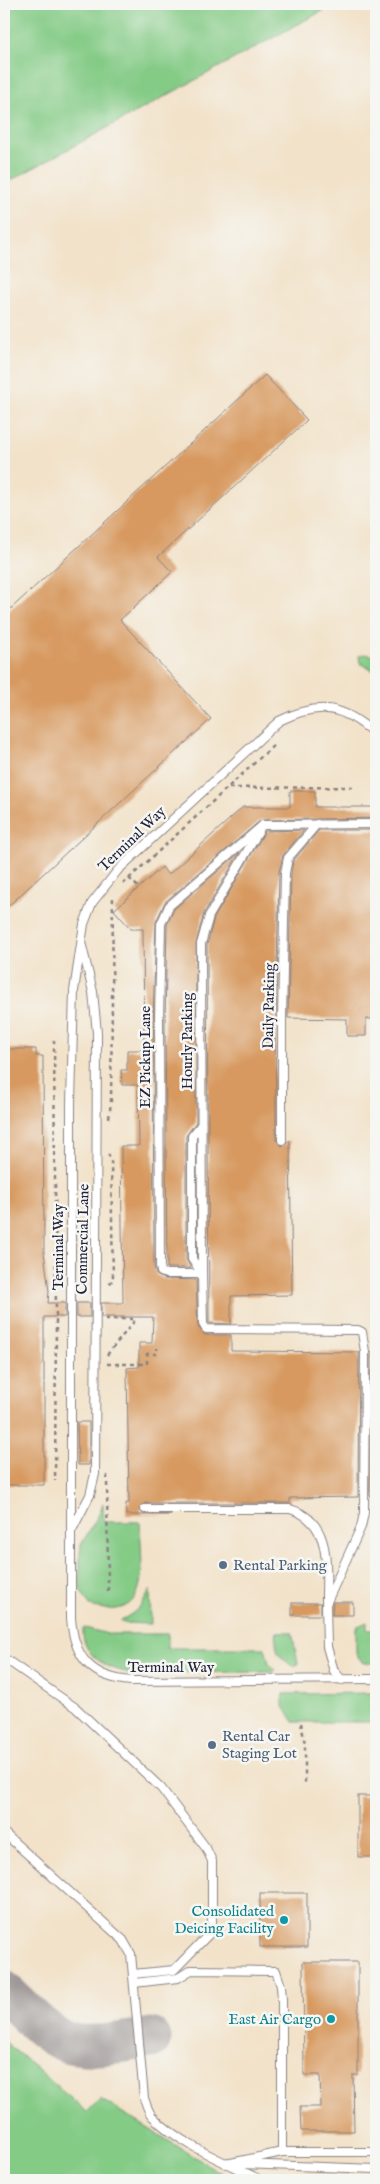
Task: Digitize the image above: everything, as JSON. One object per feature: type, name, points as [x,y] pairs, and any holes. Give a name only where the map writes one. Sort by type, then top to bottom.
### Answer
[{"type":"lane","name":"Terminal Way","points":[[376,735],[346,713],[330,709],[314,708],[297,712],[279,721],[118,870],[100,890],[92,903],[84,924],[81,942],[74,991],[72,1029],[71,1532],[73,1636],[79,1651],[97,1673],[113,1680],[132,1681],[376,1679]]},
{"type":"lane","name":"Daily Parking","points":[[282,1140],[285,873],[288,858],[318,824]]},
{"type":"lane","points":[[263,825],[376,824]]},
{"type":"lane","name":"Hourly Parking","points":[[202,1274],[201,944],[209,916],[263,825]]},
{"type":"lane","name":"EZ Pickup Lane","points":[[202,1274],[166,1274],[161,1272],[160,1266],[159,1019],[161,924],[169,906],[263,825]]},
{"type":"lane","name":"Commercial Lane","points":[[71,1532],[90,1495],[95,1474],[97,1033],[93,992],[81,942]]},
{"type":"lane","points":[[202,1274],[203,1324],[206,1329],[358,1330],[362,1332],[365,1362],[364,1513],[361,1527],[326,1604]]},
{"type":"lane","points":[[145,1509],[290,1509],[299,1511],[315,1524],[323,1537],[326,1551],[327,1646],[334,1671],[342,1680]]},
{"type":"lane","points":[[4,1658],[83,1715],[161,1788],[206,1848],[212,1861],[212,1931],[174,1970],[133,1974]]},
{"type":"lane","points":[[4,1833],[123,1940],[131,1954],[144,2098],[151,2115],[181,2138],[226,2164],[262,2180]]},
{"type":"lane","points":[[134,1983],[178,1978],[191,1970],[276,1971],[281,1986],[282,1999],[282,2152]]},
{"type":"lane","points":[[226,2164],[282,2152],[376,2152]]},
{"type":"lane","points":[[226,2164],[376,2169]]},
{"type":"path","points":[[108,1121],[111,1102],[112,903],[117,890],[274,745]]},
{"type":"path","points":[[227,788],[302,789],[354,787]]},
{"type":"path","points":[[129,878],[139,888]]},
{"type":"path","points":[[54,1040],[56,1310],[54,1481]]},
{"type":"path","points":[[104,1150],[111,1159],[113,1280],[106,1287]]},
{"type":"path","points":[[106,1311],[105,1319],[136,1319],[107,1355]]},
{"type":"path","points":[[107,1364],[147,1364],[147,1354],[157,1354],[157,1348]]},
{"type":"path","points":[[107,1474],[108,1591]]},
{"type":"path","points":[[301,1723],[305,1744],[305,1785]]},
{"type":"green space","points":[[4,4],[335,4],[4,184]]},
{"type":"green space","points":[[366,654],[376,657],[376,672],[360,663],[359,656]]},
{"type":"green space","points":[[103,1503],[104,1522],[140,1522],[142,1555],[139,1586],[134,1598],[125,1606],[111,1609],[90,1606],[80,1589],[81,1545],[99,1514]]},
{"type":"green space","points":[[150,1590],[151,1624],[123,1623],[121,1620],[138,1608]]},
{"type":"green space","points":[[367,1622],[367,1630],[376,1630],[376,1663],[363,1663],[356,1654],[356,1627]]},
{"type":"green space","points":[[83,1629],[108,1634],[168,1634],[168,1648],[265,1648],[269,1664],[275,1670],[274,1672],[130,1673],[113,1668],[91,1654],[86,1647]]},
{"type":"green space","points":[[277,1632],[292,1632],[298,1664],[294,1666],[284,1660],[278,1652],[276,1643]]},
{"type":"green space","points":[[376,1693],[376,1722],[294,1722],[283,1705],[283,1694]]},
{"type":"green space","points":[[4,2041],[87,2112],[100,2099],[233,2180],[4,2180]]},
{"type":"building","points":[[265,375],[307,420],[158,557],[172,572],[120,620],[211,719],[4,910],[4,615]]},
{"type":"building","points":[[290,791],[315,791],[315,807],[376,807],[376,818],[261,820],[165,902],[156,922],[153,1019],[154,1267],[156,1275],[164,1279],[196,1280],[198,1327],[205,1335],[231,1335],[231,1351],[359,1352],[358,1497],[290,1498],[290,1503],[145,1503],[139,1509],[143,1514],[171,1515],[126,1515],[126,1503],[129,1503],[127,1368],[139,1367],[139,1343],[152,1343],[153,1317],[101,1317],[101,1303],[123,1303],[121,1146],[139,1146],[138,1085],[122,1085],[121,1070],[127,1070],[127,1050],[144,1050],[143,929],[131,929],[114,910],[162,867],[168,875],[243,807],[290,807]]},
{"type":"building","points":[[304,830],[283,855],[279,872],[275,1018],[276,1140],[282,1146],[290,1140],[292,1295],[231,1296],[231,1324],[209,1323],[207,945],[214,918],[265,831]]},
{"type":"building","points":[[319,830],[376,830],[376,1019],[366,1019],[366,1036],[347,1036],[347,1019],[288,1018],[291,874],[293,861]]},
{"type":"building","points":[[240,852],[204,913],[196,943],[196,1122],[186,1136],[186,1259],[191,1268],[167,1268],[165,1019],[167,925],[174,909]]},
{"type":"building","points":[[4,1049],[36,1049],[36,1056],[43,1056],[44,1253],[49,1291],[48,1303],[65,1303],[65,1317],[44,1317],[44,1485],[4,1485]]},
{"type":"building","points":[[77,1303],[90,1303],[90,1317],[77,1317]]},
{"type":"building","points":[[371,1352],[376,1352],[376,1496],[370,1496]]},
{"type":"building","points":[[77,1422],[89,1422],[89,1465],[78,1465]]},
{"type":"building","points":[[333,1602],[353,1602],[353,1615],[332,1615]]},
{"type":"building","points":[[292,1603],[321,1603],[321,1615],[292,1615]]},
{"type":"building","points":[[358,1796],[376,1796],[376,1857],[358,1857]]},
{"type":"building","name":"Consolidated Deicing Facility","points":[[260,1893],[307,1893],[307,1947],[260,1947]]},
{"type":"building","name":"East Air Cargo","points":[[303,1962],[358,1962],[358,2075],[353,2075],[354,2131],[301,2131],[300,2107],[321,2107],[320,2075],[304,2075]]},
{"type":"taxiway","points":[[4,1991],[43,2028],[52,2035],[70,2043],[100,2045],[151,2038]]},
{"type":"place","name":"Rental Parking","points":[[223,1565]]},
{"type":"place","name":"Rental Car Staging Lot","points":[[212,1745]]},
{"type":"place","name":"Consolidated Deicing Facility","points":[[284,1920]]},
{"type":"place","name":"East Air Cargo","points":[[331,2019]]}]
